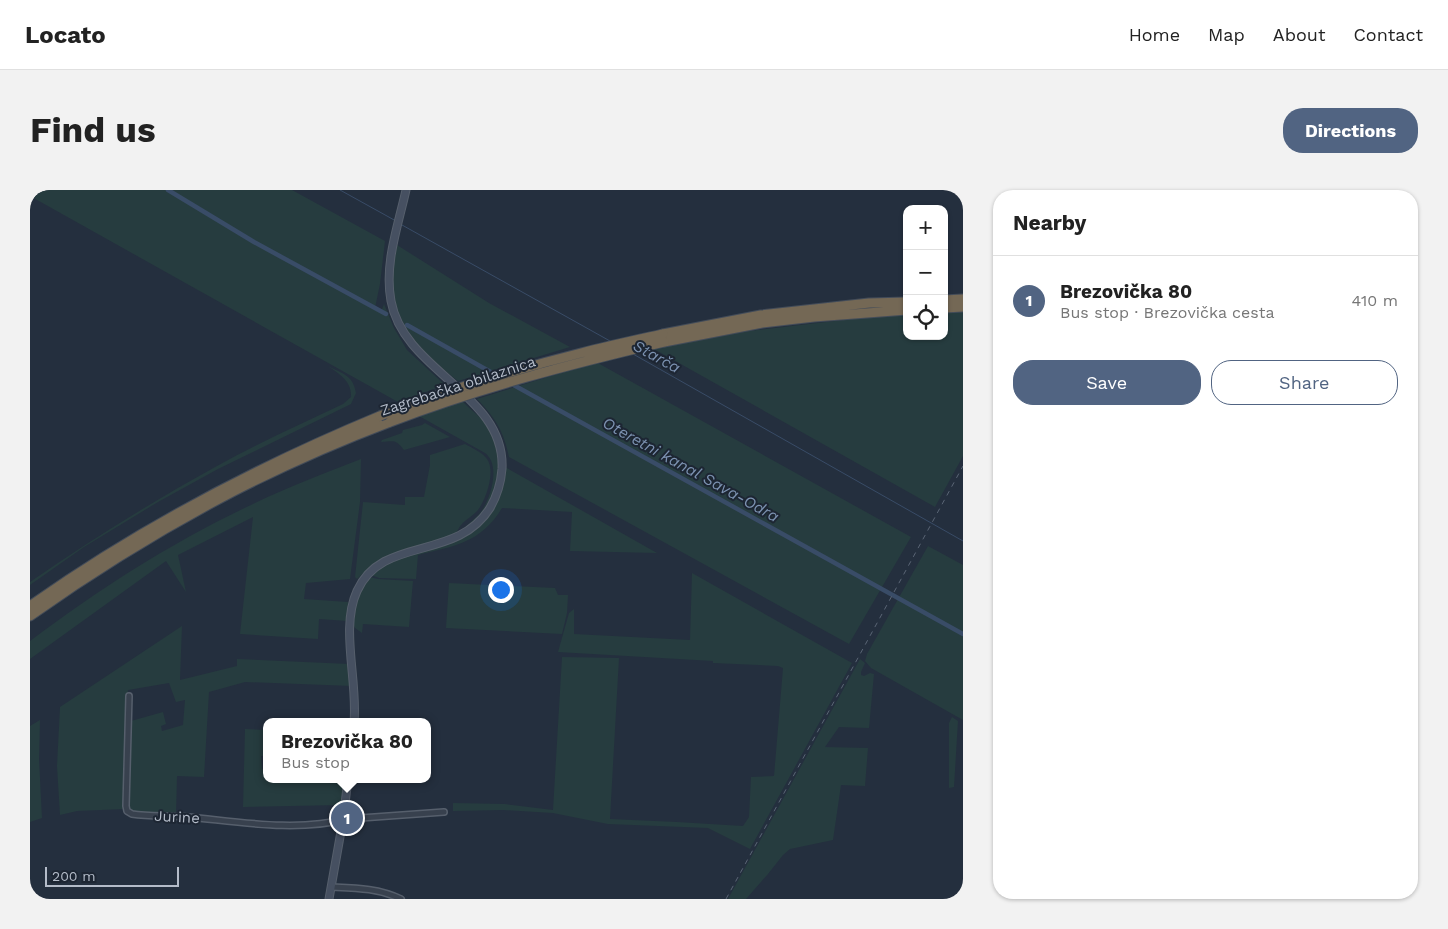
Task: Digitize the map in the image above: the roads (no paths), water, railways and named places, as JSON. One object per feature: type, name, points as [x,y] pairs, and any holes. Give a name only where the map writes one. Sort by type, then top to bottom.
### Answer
[{"type":"highway","points":[[948,300],[963,300]]},
{"type":"highway","name":"Zagrebačka obilaznica","points":[[30,616],[123,554],[228,494],[307,456],[446,401],[663,338],[761,315],[869,303],[903,302]]},
{"type":"highway","points":[[948,308],[963,307]]},
{"type":"highway","name":"Zagrebačka obilaznica","points":[[30,606],[119,547],[203,498],[303,449],[380,416],[442,394],[581,353],[663,338],[762,323],[903,310]]},
{"type":"main road","points":[[354,718],[350,617],[353,602],[361,583],[375,567],[388,559],[447,541],[472,528],[493,503],[502,474],[500,446],[490,423],[478,407],[420,354],[409,340],[397,319],[391,302],[390,261],[406,190]]},
{"type":"main road","points":[[329,899],[348,783]]},
{"type":"street","name":"Jurine","points":[[129,696],[126,806],[127,810],[132,814],[272,825],[339,822],[343,820],[444,812]]},
{"type":"street","points":[[331,887],[374,890],[388,893],[401,899]]},
{"type":"waterway","name":"Oteretni kanal Sava-Odra","points":[[168,190],[254,242],[386,314]]},
{"type":"waterway","name":"Starča","points":[[340,190],[396,221]]},
{"type":"waterway","name":"Starča","points":[[402,225],[610,341]]},
{"type":"waterway","name":"Oteretni kanal Sava-Odra","points":[[407,325],[496,375]]},
{"type":"waterway","name":"Starča","points":[[633,354],[963,541]]},
{"type":"waterway","name":"Oteretni kanal Sava-Odra","points":[[510,383],[963,634]]},
{"type":"railway","points":[[726,899],[963,466]]},
{"type":"place","name":"Brezovička 80","points":[[347,818]]}]
